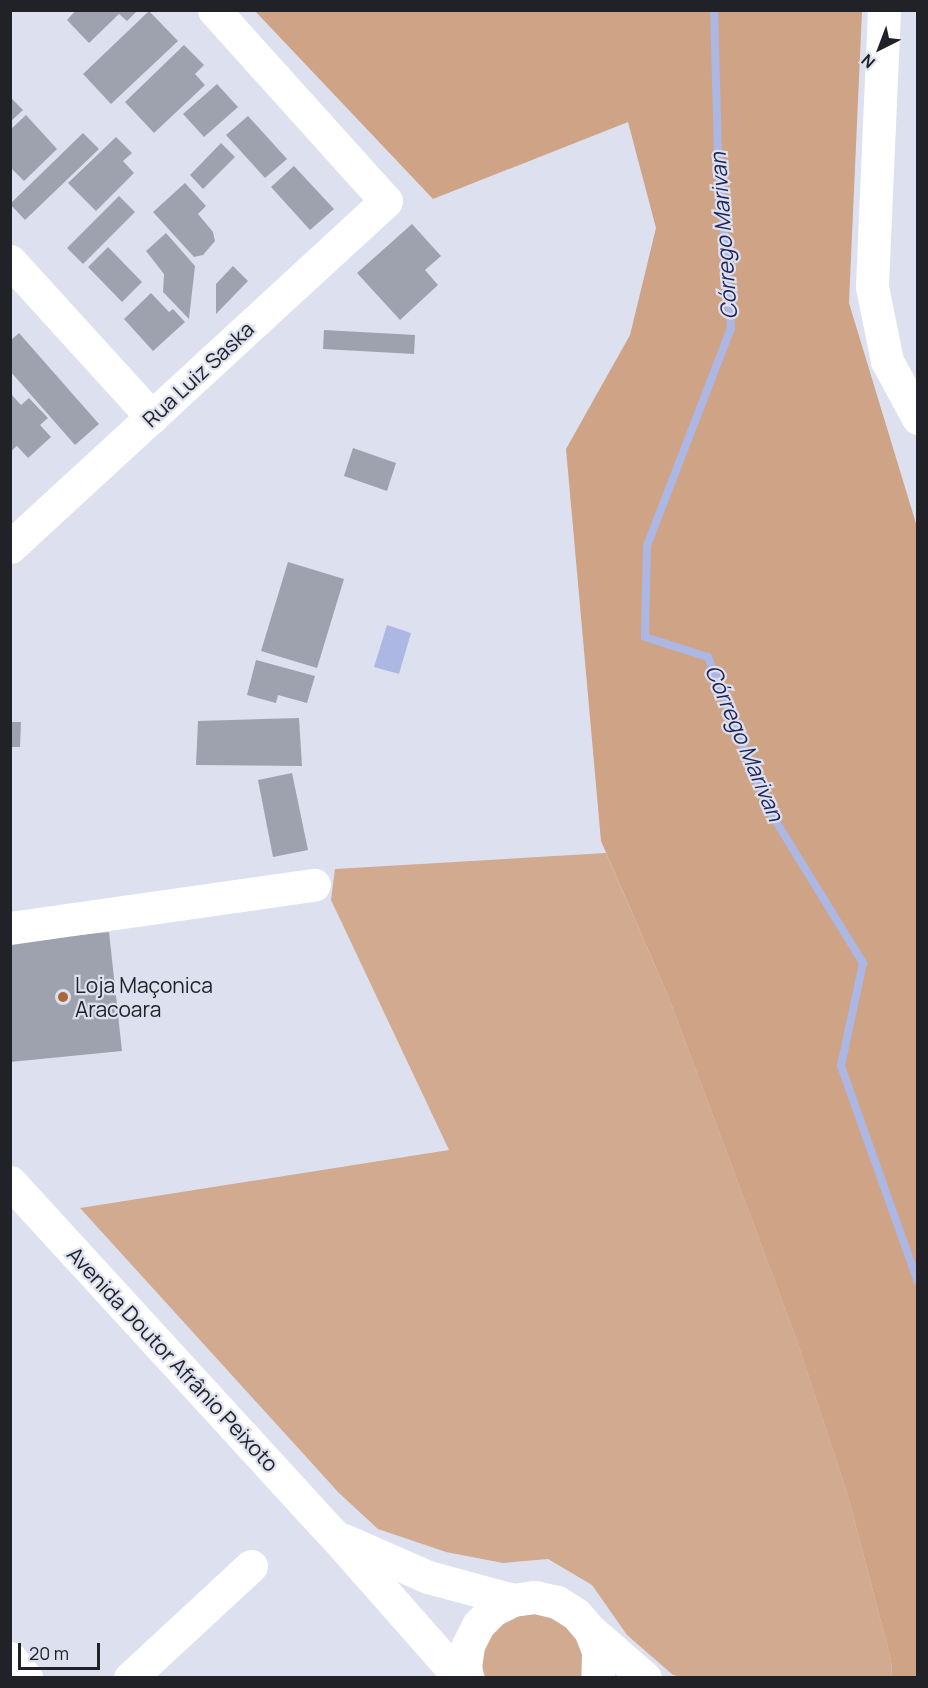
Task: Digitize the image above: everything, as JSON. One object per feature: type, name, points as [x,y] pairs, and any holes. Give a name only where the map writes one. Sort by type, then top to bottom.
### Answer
[{"type":"street","name":"Rua Luiz Saska","points":[[10,547],[386,201],[214,10]]},
{"type":"street","points":[[884,10],[872,287],[887,361],[918,418]]},
{"type":"street","points":[[10,261],[152,417]]},
{"type":"street","points":[[10,928],[314,885]]},
{"type":"street","name":"Avenida Doutor Afrânio Peixoto","points":[[10,1182],[334,1535],[460,1677]]},
{"type":"street","name":"Avenida Doutor Afrânio Peixoto","points":[[334,1535],[428,1576],[513,1600]]},
{"type":"street","points":[[130,1677],[251,1566]]},
{"type":"street","points":[[467,1677],[465,1667],[468,1645],[478,1625],[493,1610],[513,1600],[535,1597],[557,1602],[576,1614],[645,1677]]},
{"type":"street","points":[[591,1630],[598,1651],[598,1677]]},
{"type":"street","points":[[10,1658],[27,1677]]},
{"type":"shaded area","points":[[255,11],[862,11],[849,303],[918,530],[917,1677],[892,1677],[891,1660],[848,1496],[796,1338],[669,998],[601,841],[566,449],[630,335],[656,228],[628,122],[433,199]]},
{"type":"shaded area","points":[[606,853],[669,998],[796,1338],[848,1496],[891,1660],[892,1677],[683,1677],[673,1675],[627,1635],[592,1585],[548,1559],[503,1563],[446,1552],[378,1529],[339,1493],[80,1208],[449,1150],[331,900],[335,869]]},
{"type":"shaded area","points":[[535,1614],[551,1618],[565,1626],[576,1639],[582,1654],[581,1677],[485,1677],[482,1666],[484,1650],[491,1635],[503,1623],[518,1616]]},
{"type":"water","points":[[387,625],[411,633],[399,674],[374,667]]},
{"type":"building","points":[[76,10],[138,10],[127,21],[119,14],[89,43],[67,20]]},
{"type":"building","points":[[149,11],[178,41],[111,104],[83,74]]},
{"type":"building","points":[[184,45],[204,65],[195,74],[205,85],[154,133],[125,102]]},
{"type":"building","points":[[217,84],[238,107],[204,137],[183,114]]},
{"type":"building","points":[[10,97],[23,110],[10,122]]},
{"type":"building","points":[[26,115],[57,149],[24,181],[10,167],[10,130]]},
{"type":"building","points":[[248,116],[287,159],[265,178],[226,135]]},
{"type":"building","points":[[83,133],[99,149],[25,220],[10,204]]},
{"type":"building","points":[[116,137],[132,153],[123,161],[134,173],[96,211],[68,183]]},
{"type":"building","points":[[221,143],[235,157],[203,189],[190,175]]},
{"type":"building","points":[[294,166],[334,209],[310,230],[271,187]]},
{"type":"building","points":[[185,183],[206,206],[198,214],[213,232],[215,241],[203,255],[194,257],[153,212]]},
{"type":"building","points":[[119,196],[135,212],[83,264],[67,248]]},
{"type":"building","points":[[412,224],[441,256],[425,270],[438,285],[400,320],[357,273]]},
{"type":"building","points":[[166,233],[195,266],[189,319],[163,292],[164,274],[146,251]]},
{"type":"building","points":[[108,247],[142,282],[122,302],[88,267]]},
{"type":"building","points":[[233,266],[248,281],[216,314],[216,284]]},
{"type":"building","points":[[151,293],[169,312],[173,309],[185,322],[153,351],[124,319]]},
{"type":"building","points":[[324,330],[415,335],[414,354],[323,349]]},
{"type":"building","points":[[19,333],[99,424],[75,445],[10,371],[10,341]]},
{"type":"building","points":[[10,393],[21,405],[29,398],[48,418],[40,425],[51,437],[28,458],[17,446],[10,452]]},
{"type":"building","points":[[353,448],[396,463],[387,491],[344,476]]},
{"type":"building","points":[[288,562],[344,579],[317,668],[261,651]]},
{"type":"building","points":[[256,660],[315,676],[307,703],[278,695],[276,703],[247,695]]},
{"type":"building","points":[[299,718],[302,766],[196,765],[198,721]]},
{"type":"building","points":[[10,722],[21,722],[20,747],[10,747]]},
{"type":"building","points":[[292,773],[308,850],[273,857],[258,780]]},
{"type":"building","name":"Loja Maçonica Aracoara","points":[[109,932],[122,1051],[10,1062],[10,942]]},
{"type":"waterway","name":"Córrego Marivan","points":[[714,10],[718,150],[731,328],[647,546],[645,637],[708,657],[769,810],[863,963],[841,1066],[918,1282]]},
{"type":"place","name":"Loja Maçonica Aracoara","points":[[63,997]]}]
